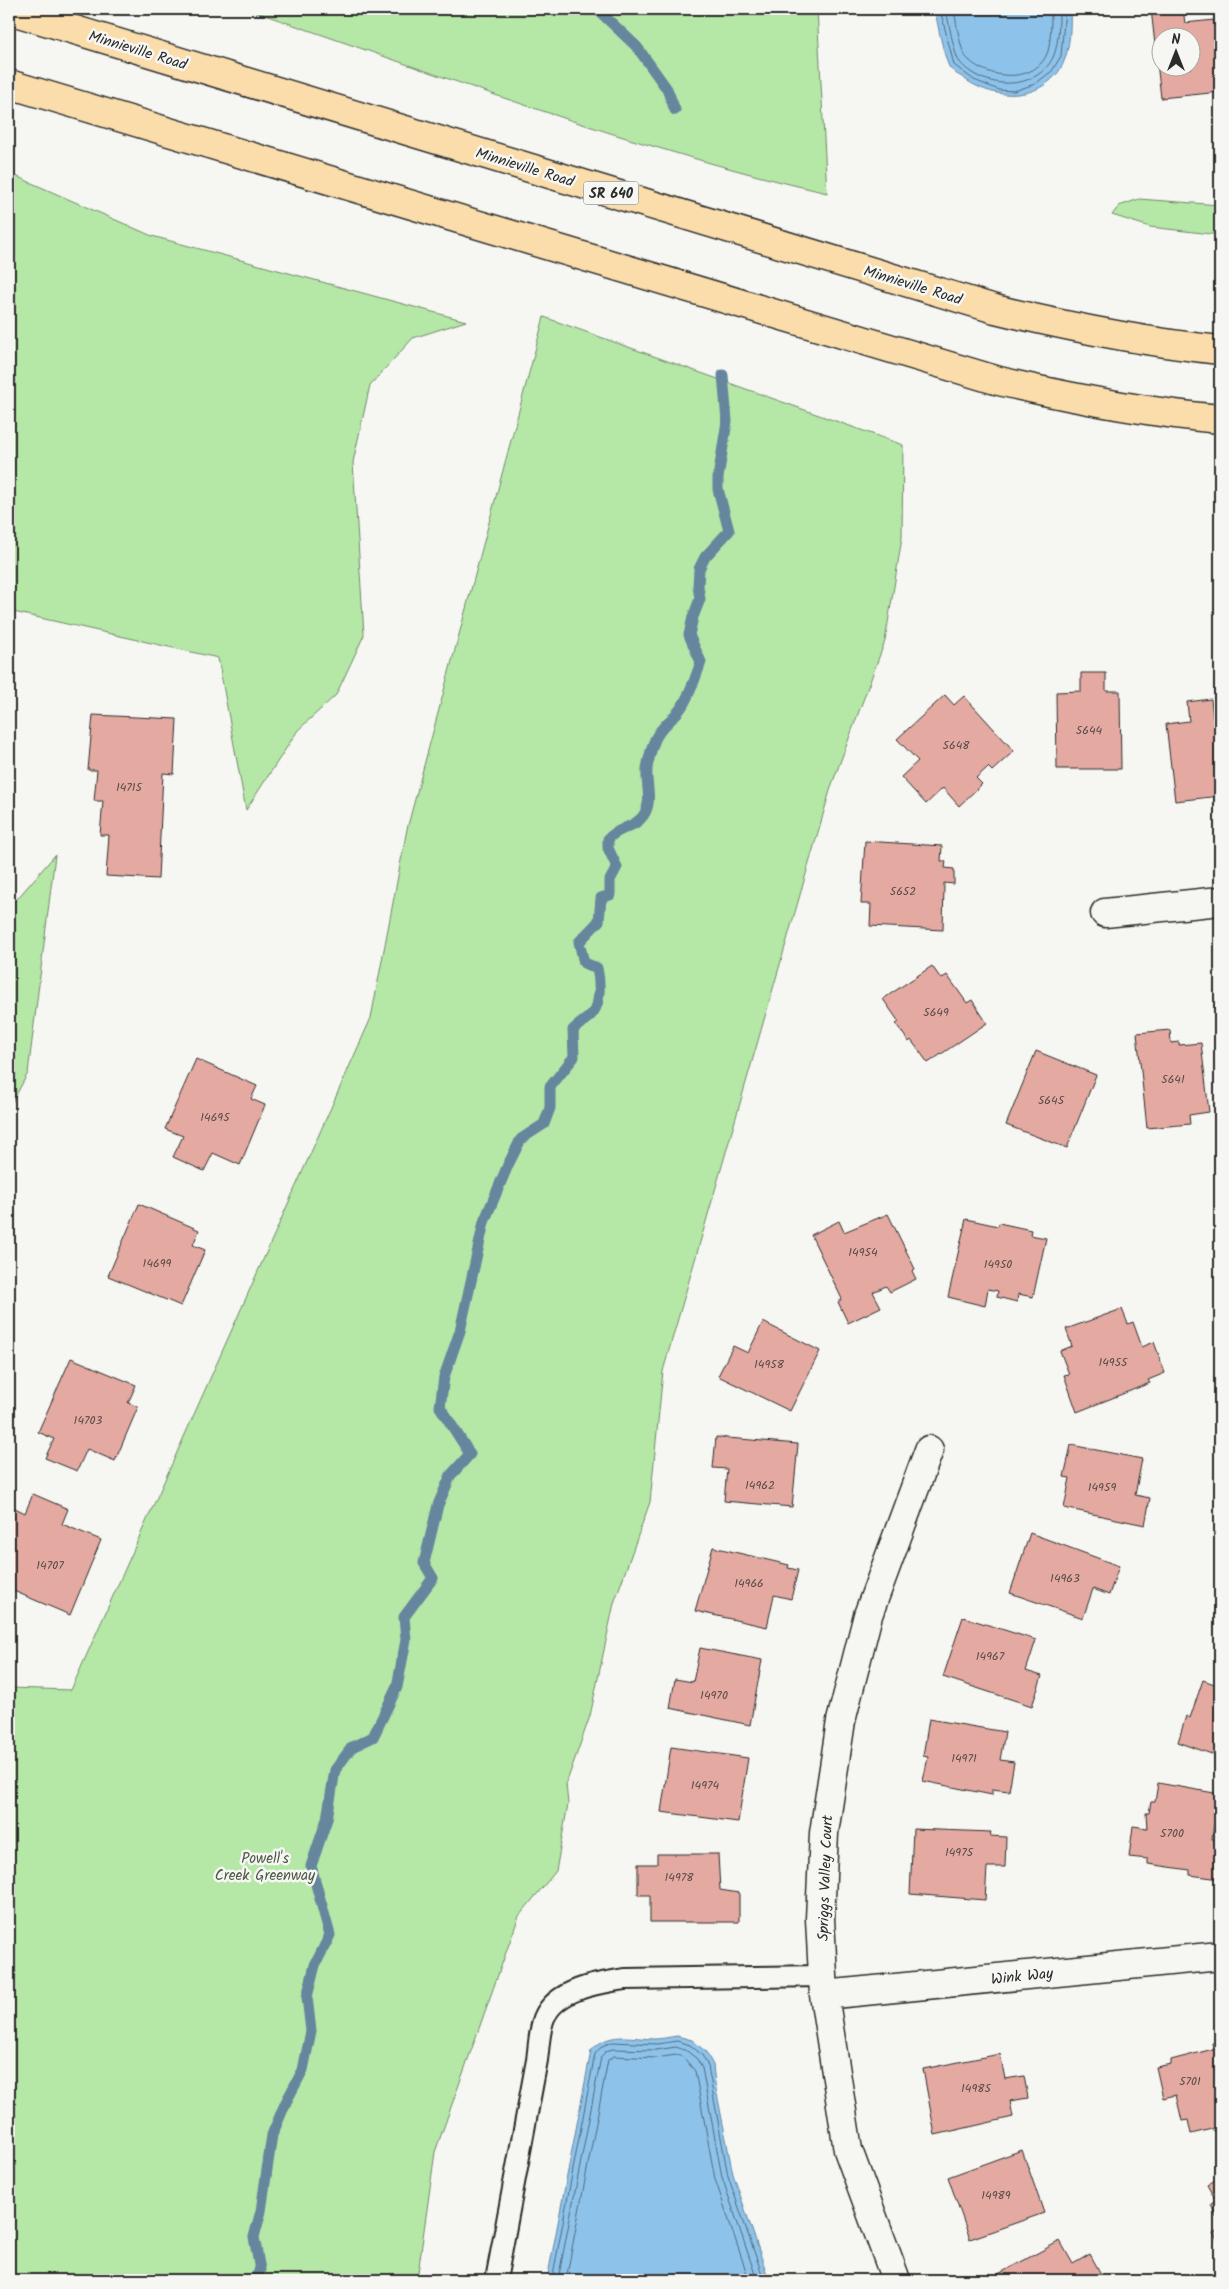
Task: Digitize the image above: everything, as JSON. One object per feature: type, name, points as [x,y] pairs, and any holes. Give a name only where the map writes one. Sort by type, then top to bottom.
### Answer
[{"type":"main road","name":"Minnieville Road","points":[[9,10],[995,309],[1129,338],[1220,350]]},
{"type":"main road","points":[[9,84],[980,375],[1062,396],[1124,407],[1220,419]]},
{"type":"street","points":[[1105,913],[1220,901]]},
{"type":"street","name":"Spriggs Valley Court","points":[[896,2280],[848,2150],[824,1986],[820,1919],[824,1833],[841,1720],[868,1615],[929,1450]]},
{"type":"street","name":"Wink Way","points":[[824,1986],[1220,1956]]},
{"type":"lane","points":[[496,2280],[537,2060],[540,2032],[545,2016],[556,2003],[572,1991],[595,1983],[625,1979],[824,1986]]},
{"type":"green space","points":[[247,9],[817,9],[827,193],[753,175],[680,154],[535,109]]},
{"type":"green space","points":[[9,173],[152,236],[466,321],[413,338],[370,385],[353,462],[364,635],[336,695],[298,730],[246,810],[218,658],[9,611]]},
{"type":"green space","points":[[1139,199],[1220,205],[1220,235],[1150,227],[1112,215],[1119,206]]},
{"type":"green space","name":"Powell's Creek Greenway","points":[[544,317],[903,445],[902,538],[885,641],[831,787],[663,1371],[650,1502],[614,1603],[590,1716],[566,1784],[568,1804],[556,1871],[519,1916],[435,2152],[417,2280],[9,2280],[9,1688],[71,1690],[371,1018],[407,829]]},
{"type":"green space","points":[[55,855],[28,1073],[9,1108],[9,906]]},
{"type":"water","points":[[935,9],[1070,9],[1070,34],[1067,52],[1061,68],[1046,84],[1035,90],[1022,93],[997,93],[973,84],[950,68],[943,49]]},
{"type":"water","points":[[677,2036],[692,2040],[706,2052],[713,2065],[733,2174],[769,2280],[547,2280],[591,2051],[604,2041],[612,2038],[657,2039]]},
{"type":"building","points":[[1151,9],[1183,9],[1185,23],[1214,20],[1220,92],[1161,98],[1159,78],[1202,78],[1202,28],[1153,28]]},
{"type":"building","points":[[1081,673],[1106,673],[1106,691],[1120,691],[1121,769],[1057,769],[1056,692],[1081,691]]},
{"type":"building","points":[[945,695],[954,705],[964,696],[1014,751],[992,771],[988,767],[976,778],[982,784],[959,806],[943,788],[926,804],[901,777],[918,761],[897,739]]},
{"type":"building","points":[[1211,699],[1213,718],[1220,717],[1220,796],[1175,801],[1166,724],[1189,721],[1187,702]]},
{"type":"building","points":[[93,715],[177,719],[174,774],[163,773],[158,879],[106,876],[109,835],[100,835],[103,801],[94,801],[97,770],[88,770]]},
{"type":"building","points":[[865,841],[942,846],[941,861],[946,861],[945,868],[954,869],[954,884],[944,883],[943,930],[870,926],[871,904],[861,904]]},
{"type":"building","points":[[932,966],[941,979],[947,975],[967,1003],[972,1000],[987,1023],[928,1063],[896,1024],[899,1022],[883,999]]},
{"type":"building","points":[[1170,1030],[1171,1043],[1179,1042],[1179,1045],[1201,1043],[1209,1112],[1189,1115],[1190,1124],[1147,1128],[1137,1033]]},
{"type":"building","points":[[1036,1051],[1096,1075],[1067,1148],[1006,1125]]},
{"type":"building","points":[[196,1059],[257,1086],[251,1099],[265,1105],[240,1165],[213,1153],[204,1171],[173,1157],[183,1136],[165,1129]]},
{"type":"building","points":[[139,1204],[199,1230],[193,1245],[205,1250],[181,1306],[108,1276]]},
{"type":"building","points":[[888,1214],[915,1269],[912,1271],[916,1279],[890,1292],[886,1286],[873,1292],[881,1307],[848,1323],[838,1302],[842,1299],[811,1235],[839,1221],[844,1232]]},
{"type":"building","points":[[966,1219],[998,1226],[999,1223],[1031,1230],[1030,1235],[1046,1238],[1033,1297],[1018,1294],[1017,1302],[997,1297],[998,1291],[988,1289],[985,1306],[948,1297]]},
{"type":"building","points":[[1122,1309],[1128,1324],[1133,1322],[1142,1347],[1154,1342],[1165,1373],[1148,1380],[1150,1383],[1077,1412],[1064,1375],[1069,1374],[1060,1351],[1072,1346],[1066,1329]]},
{"type":"building","points":[[763,1322],[820,1351],[790,1411],[718,1376],[733,1346],[748,1353]]},
{"type":"building","points":[[71,1358],[136,1385],[128,1403],[138,1407],[115,1461],[87,1449],[77,1471],[45,1458],[54,1439],[38,1432]]},
{"type":"building","points":[[716,1437],[798,1444],[792,1507],[724,1501],[727,1469],[713,1468]]},
{"type":"building","points":[[1071,1445],[1142,1459],[1135,1495],[1150,1498],[1145,1525],[1064,1508],[1070,1478],[1064,1477]]},
{"type":"building","points":[[33,1494],[68,1509],[62,1524],[101,1540],[70,1615],[9,1589],[9,1510],[11,1506],[25,1513]]},
{"type":"building","points":[[1030,1533],[1119,1566],[1109,1595],[1093,1589],[1083,1618],[1010,1593]]},
{"type":"building","points":[[713,1547],[789,1565],[788,1568],[798,1570],[791,1599],[774,1595],[767,1627],[695,1611]]},
{"type":"building","points":[[963,1617],[1036,1640],[1026,1671],[1042,1676],[1032,1706],[943,1677]]},
{"type":"building","points":[[700,1648],[762,1660],[750,1725],[670,1708],[675,1679],[693,1682]]},
{"type":"building","points":[[1203,1680],[1220,1686],[1220,1757],[1178,1742],[1186,1716],[1190,1718]]},
{"type":"building","points":[[929,1719],[1005,1732],[1000,1760],[1014,1762],[1009,1791],[992,1789],[992,1795],[923,1781],[928,1757],[923,1756]]},
{"type":"building","points":[[671,1747],[748,1758],[738,1822],[661,1812]]},
{"type":"building","points":[[1158,1783],[1220,1794],[1220,1825],[1214,1824],[1212,1839],[1220,1840],[1220,1879],[1190,1875],[1190,1870],[1148,1864],[1148,1859],[1129,1857],[1133,1826],[1147,1828],[1146,1813],[1149,1813],[1151,1802],[1155,1802]]},
{"type":"building","points":[[913,1829],[991,1832],[990,1836],[1006,1837],[1005,1867],[987,1867],[985,1900],[910,1894]]},
{"type":"building","points":[[657,1854],[718,1854],[720,1890],[739,1893],[739,1922],[650,1922],[650,1895],[638,1895],[638,1864],[657,1864]]},
{"type":"building","points":[[1220,2041],[1220,2127],[1191,2134],[1188,2120],[1182,2121],[1176,2095],[1163,2098],[1156,2067],[1171,2064],[1171,2060],[1213,2049],[1212,2043]]},
{"type":"building","points":[[1000,2054],[1005,2079],[1024,2076],[1028,2098],[1010,2101],[1013,2117],[935,2135],[923,2069]]},
{"type":"building","points":[[1022,2150],[1044,2213],[970,2239],[948,2177]]},
{"type":"building","points":[[1220,2177],[1220,2221],[1215,2215],[1211,2204],[1216,2201],[1207,2185]]},
{"type":"building","points":[[1220,2229],[1220,2245],[1213,2233]]},
{"type":"building","points":[[1060,2241],[1073,2264],[1090,2254],[1102,2276],[1094,2280],[989,2279]]},
{"type":"waterway","points":[[597,9],[637,47],[667,89],[675,110]]},
{"type":"waterway","points":[[254,2280],[260,2270],[254,2237],[261,2211],[272,2135],[286,2102],[303,2070],[311,2031],[307,1997],[315,1965],[330,1935],[311,1866],[327,1819],[335,1770],[352,1747],[373,1737],[397,1687],[406,1640],[404,1617],[433,1578],[424,1563],[438,1505],[451,1475],[470,1454],[440,1407],[444,1377],[460,1331],[484,1222],[521,1139],[544,1124],[550,1108],[550,1087],[574,1057],[573,1030],[589,1017],[596,1007],[599,994],[597,968],[584,963],[579,942],[599,921],[601,898],[610,895],[610,880],[617,867],[608,848],[608,839],[617,832],[636,823],[643,816],[649,797],[647,770],[653,744],[661,730],[683,705],[701,662],[689,635],[700,599],[698,586],[699,569],[705,557],[729,531],[718,489],[727,421],[723,375]]}]
